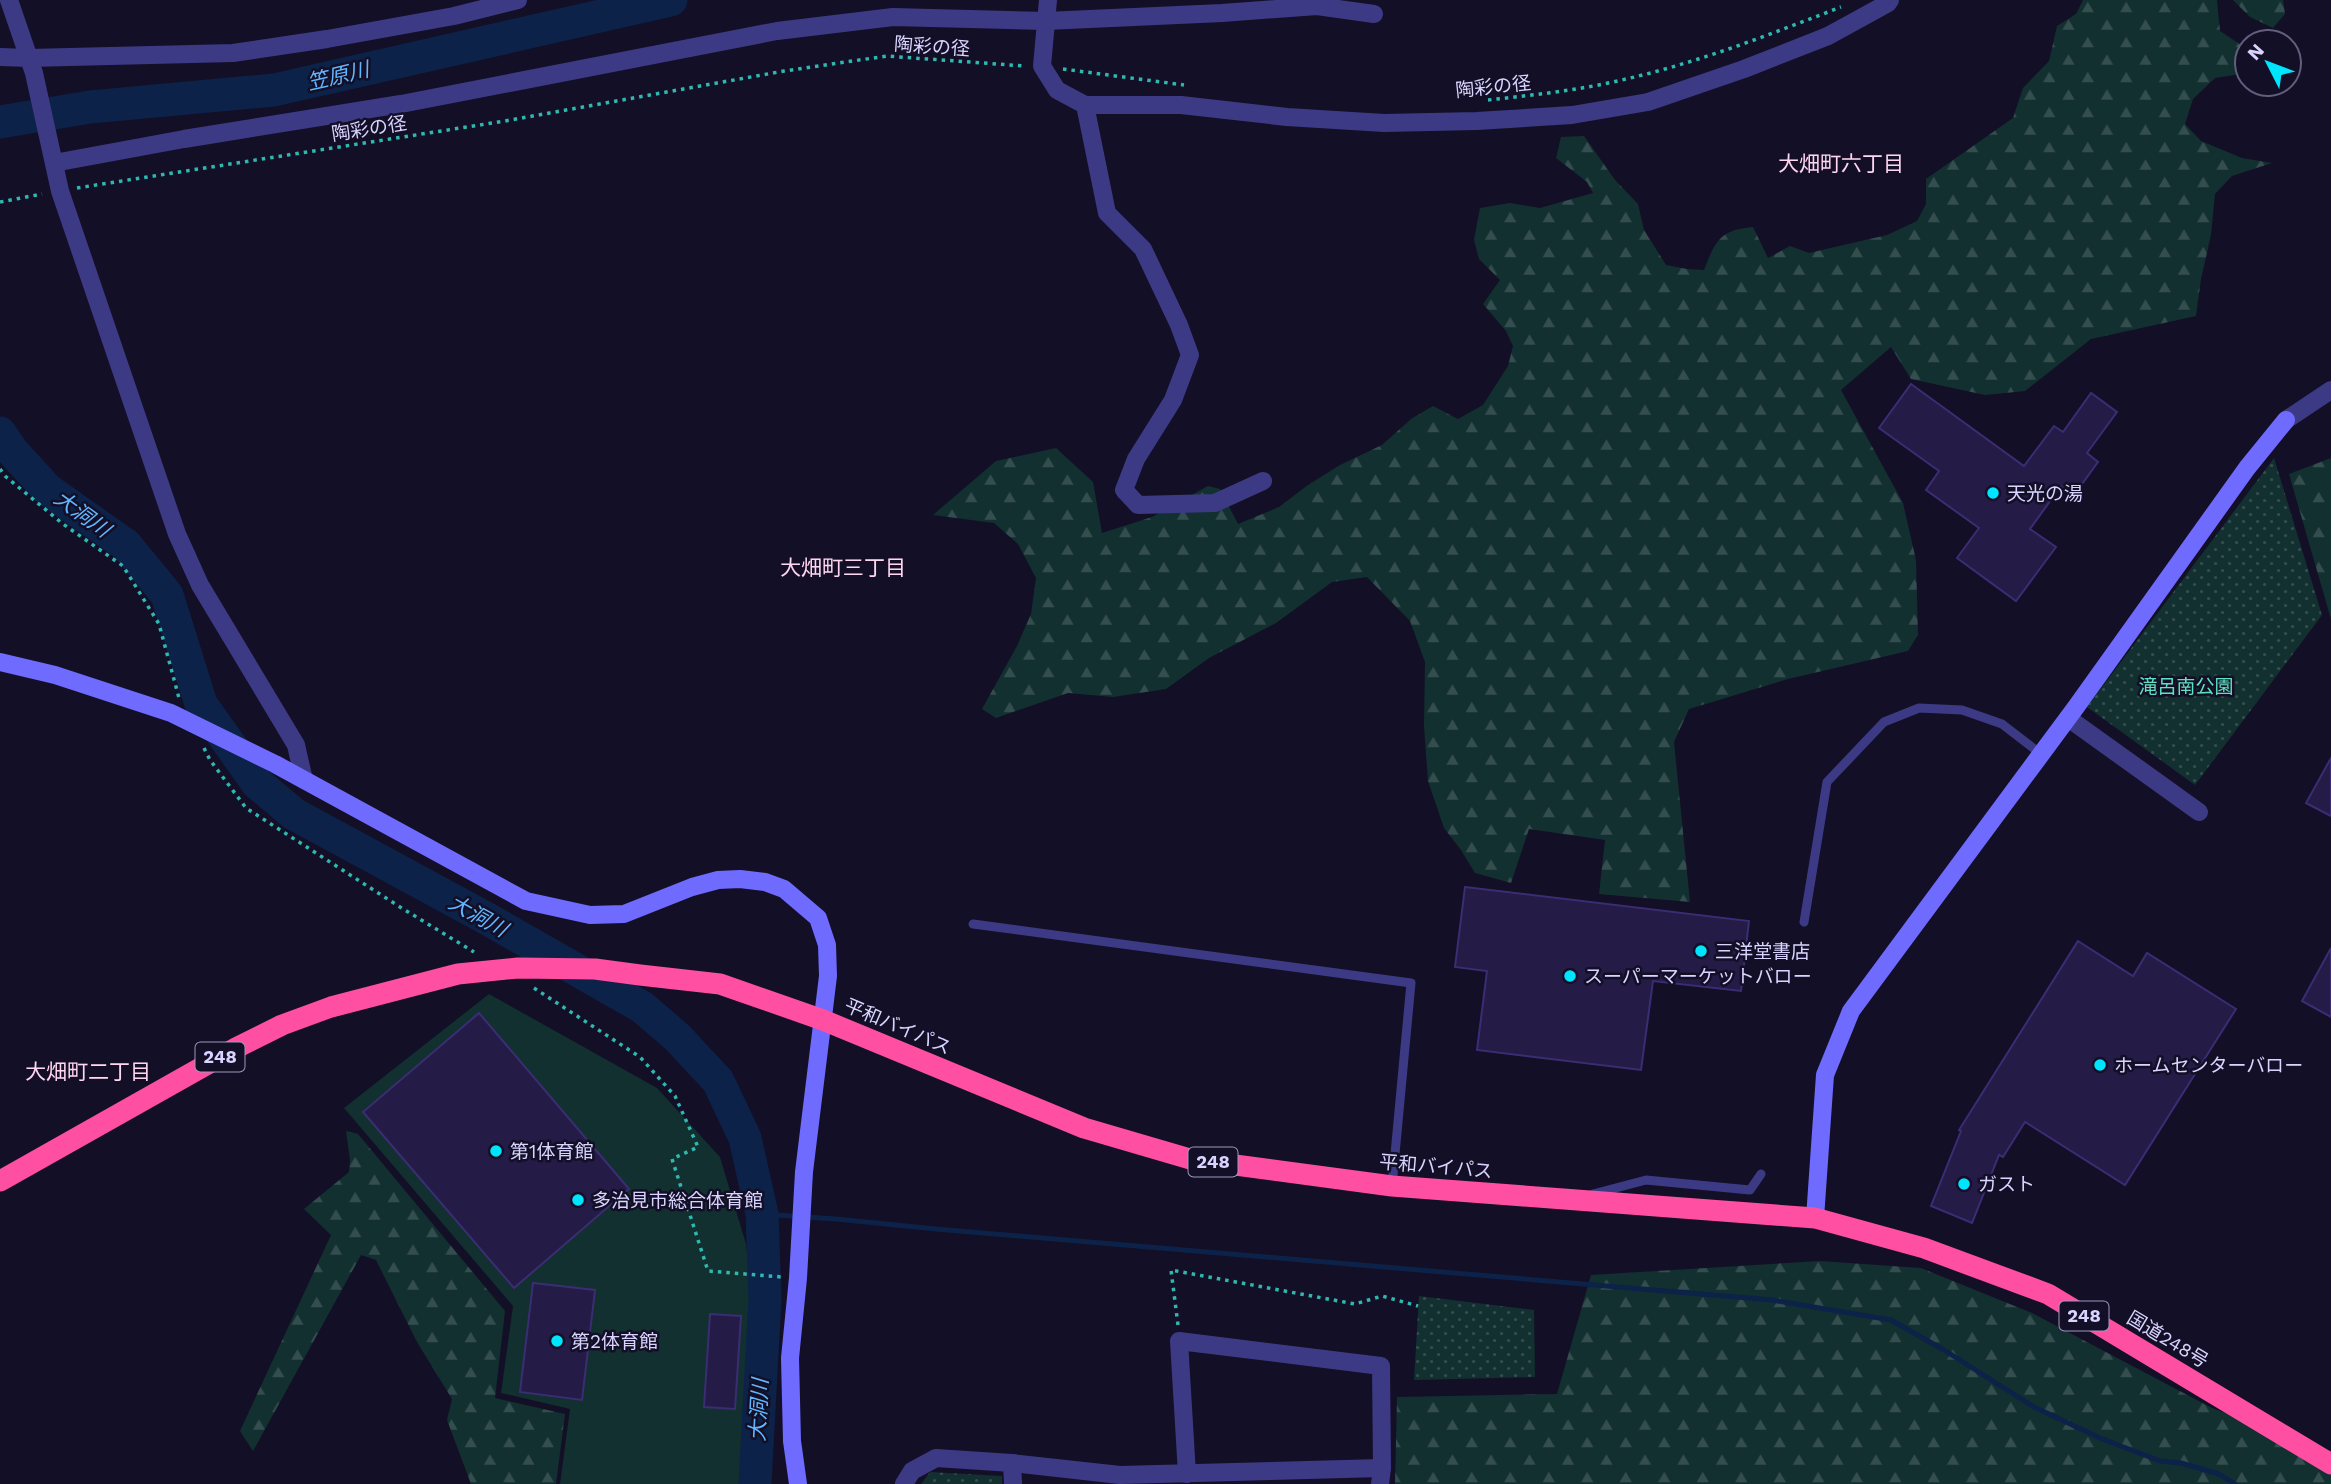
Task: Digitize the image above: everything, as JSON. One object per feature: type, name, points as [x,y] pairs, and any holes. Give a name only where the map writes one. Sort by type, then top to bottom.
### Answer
[{"type":"highway","name":"平和バイパス","points":[[0,1181],[236,1048],[282,1025],[331,1007],[458,974],[518,968],[595,969],[720,985],[824,1020],[1084,1128],[1190,1159],[1392,1186],[1815,1218]]},
{"type":"highway","name":"国道248号","points":[[1815,1218],[1924,1248],[2048,1294],[2331,1464]]},
{"type":"street","points":[[9,0],[31,66],[60,191],[177,534],[200,585],[296,745],[304,780]]},
{"type":"street","points":[[0,57],[31,66],[233,53],[327,39],[453,8],[518,0]]},
{"type":"street","points":[[1048,0],[1042,66],[1058,90],[1085,105],[1181,105],[1287,117],[1384,123],[1572,115],[1648,102],[1828,36],[1890,0]]},
{"type":"street","points":[[54,163],[401,104],[777,31],[893,17],[1046,21],[1317,6],[1374,14]]},
{"type":"street","points":[[1085,105],[1107,213],[1143,249],[1180,325],[1189,355],[1173,400],[1136,459],[1124,490],[1138,505],[1214,503],[1263,481]]},
{"type":"street","points":[[1815,1218],[1825,1075],[1851,1011],[2068,718],[2247,468],[2286,420],[2331,390]]},
{"type":"street","points":[[0,662],[177,709],[526,901],[590,915],[624,914],[692,887],[718,880],[740,879],[765,882],[784,889],[818,918],[827,945],[828,976],[804,1172],[790,1358],[792,1441],[798,1484]]},
{"type":"street","points":[[2068,718],[2199,812]]},
{"type":"street","points":[[904,1484],[912,1471],[936,1458],[1012,1463],[1120,1480],[1187,1474],[1381,1476],[1381,1366],[1180,1341],[1187,1474]]},
{"type":"street","points":[[1012,1463],[1013,1484]]},
{"type":"lane","points":[[1804,922],[1827,782],[1884,722],[1919,708],[1962,710],[2002,724],[2041,754]]},
{"type":"lane","points":[[973,924],[1411,983],[1392,1186]]},
{"type":"lane","points":[[1571,1199],[1646,1180],[1750,1190],[1761,1174]]},
{"type":"path","name":"陶彩の径","points":[[1484,101],[1559,93],[1627,79],[1721,52],[1848,4]]},
{"type":"path","name":"陶彩の径","points":[[0,202],[887,56],[990,65],[1042,66],[1189,86]]},
{"type":"path","points":[[0,469],[64,524],[123,566],[159,624],[177,693],[177,709]]},
{"type":"path","points":[[199,738],[210,760],[246,808],[478,955]]},
{"type":"path","points":[[524,982],[640,1057],[675,1096],[698,1147],[673,1158],[708,1271],[773,1276]]},
{"type":"path","points":[[1180,1341],[1171,1270],[1355,1304],[1381,1296],[1418,1306]]},
{"type":"green space","points":[[2083,0],[2217,0],[2220,31],[2233,40],[2233,75],[2215,78],[2193,99],[2185,124],[2201,141],[2242,158],[2272,163],[2232,176],[2215,194],[2211,235],[2196,316],[2091,339],[2025,391],[1985,395],[1911,379],[1891,347],[1841,390],[1903,503],[1916,560],[1918,635],[1908,651],[1788,679],[1689,709],[1674,742],[1690,902],[1599,894],[1605,840],[1529,829],[1511,883],[1475,873],[1444,828],[1428,781],[1424,726],[1425,662],[1410,621],[1367,577],[1332,582],[1276,623],[1209,658],[1166,689],[1113,697],[1068,693],[996,718],[982,709],[1017,646],[1031,614],[1036,578],[1018,544],[994,523],[933,515],[996,461],[1056,448],[1093,482],[1102,533],[1152,517],[1208,486],[1220,489],[1238,524],[1279,507],[1340,465],[1382,445],[1411,419],[1433,406],[1458,419],[1483,405],[1508,366],[1513,346],[1506,331],[1483,304],[1500,280],[1479,259],[1474,240],[1480,208],[1510,203],[1540,208],[1593,193],[1587,182],[1556,158],[1561,137],[1584,136],[1615,180],[1638,204],[1644,230],[1666,265],[1704,270],[1721,238],[1742,228],[1753,227],[1768,258],[1790,246],[1809,253],[1887,235],[1917,221],[1926,204],[1926,179],[2013,118],[2023,88],[2049,61],[2057,26],[2076,14]]},
{"type":"green space","points":[[2233,0],[2283,0],[2285,14],[2273,28],[2250,17]]},
{"type":"green space","name":"滝呂南公園","points":[[2274,458],[2322,615],[2195,785],[2087,707]]},
{"type":"green space","points":[[2331,458],[2331,619],[2289,474]]},
{"type":"green space","name":"多治見市総合体育館","points":[[489,994],[657,1088],[720,1157],[746,1244],[755,1314],[749,1484],[560,1484],[570,1409],[501,1393],[513,1306],[344,1108]]},
{"type":"green space","points":[[346,1131],[358,1134],[505,1311],[495,1398],[565,1414],[556,1484],[471,1484],[447,1420],[452,1399],[417,1342],[376,1260],[361,1255],[253,1451],[240,1431],[331,1235],[304,1209],[349,1172]]},
{"type":"green space","points":[[1820,1261],[1921,1268],[2032,1313],[2212,1408],[2331,1451],[2331,1484],[1395,1484],[1397,1397],[1557,1394],[1591,1275]]},
{"type":"green space","points":[[1419,1296],[1534,1310],[1535,1377],[1414,1380]]},
{"type":"green space","points":[[930,1472],[1002,1476],[1002,1484],[921,1484]]},
{"type":"building","name":"天光の湯","points":[[1911,384],[2024,466],[2054,426],[2063,432],[2091,393],[2117,412],[2087,453],[2098,462],[2074,495],[2061,486],[2030,529],[2056,547],[2016,601],[1957,558],[1979,528],[1926,490],[1939,471],[1879,428]]},
{"type":"building","points":[[2331,758],[2331,816],[2306,803]]},
{"type":"building","name":"スーパーマーケットバロー","points":[[1465,887],[1749,921],[1741,991],[1653,981],[1641,1070],[1477,1050],[1487,971],[1455,967]]},
{"type":"building","name":"ホームセンターバロー","points":[[2078,941],[2133,976],[2147,953],[2236,1009],[2125,1185],[2025,1122],[2003,1157],[1999,1155],[1972,1223],[1931,1206],[1961,1131],[1959,1130]]},
{"type":"building","points":[[2331,948],[2331,1017],[2302,1001]]},
{"type":"building","name":"第1体育館","points":[[479,1013],[629,1189],[514,1288],[363,1112]]},
{"type":"building","name":"第2体育館","points":[[533,1283],[595,1290],[582,1400],[520,1392]]},
{"type":"building","points":[[710,1314],[741,1316],[735,1409],[704,1407]]},
{"type":"waterway","name":"笠原川","points":[[0,122],[90,107],[274,90],[671,0]]},
{"type":"waterway","name":"大洞川","points":[[0,433],[12,451],[48,490],[126,545],[167,595],[201,704],[257,783],[294,814],[642,1007],[677,1037],[718,1081],[745,1138],[762,1214],[765,1299],[755,1484]]},
{"type":"waterway","points":[[762,1214],[1772,1300],[1891,1320],[2034,1407],[2100,1438],[2160,1461],[2181,1463],[2219,1474],[2235,1484]]},
{"type":"place","name":"天光の湯","points":[[1993,493]]},
{"type":"place","name":"三洋堂書店","points":[[1701,951]]},
{"type":"place","name":"スーパーマーケットバロー","points":[[1570,976]]},
{"type":"place","name":"ホームセンターバロー","points":[[2100,1065]]},
{"type":"place","name":"第1体育館","points":[[496,1151]]},
{"type":"place","name":"ガスト","points":[[1964,1184]]},
{"type":"place","name":"多治見市総合体育館","points":[[578,1200]]},
{"type":"place","name":"第2体育館","points":[[557,1341]]},
{"type":"district","name":"大畑町六丁目","points":[[1841,164]]},
{"type":"district","name":"大畑町三丁目","points":[[843,568]]},
{"type":"district","name":"大畑町二丁目","points":[[88,1072]]}]
